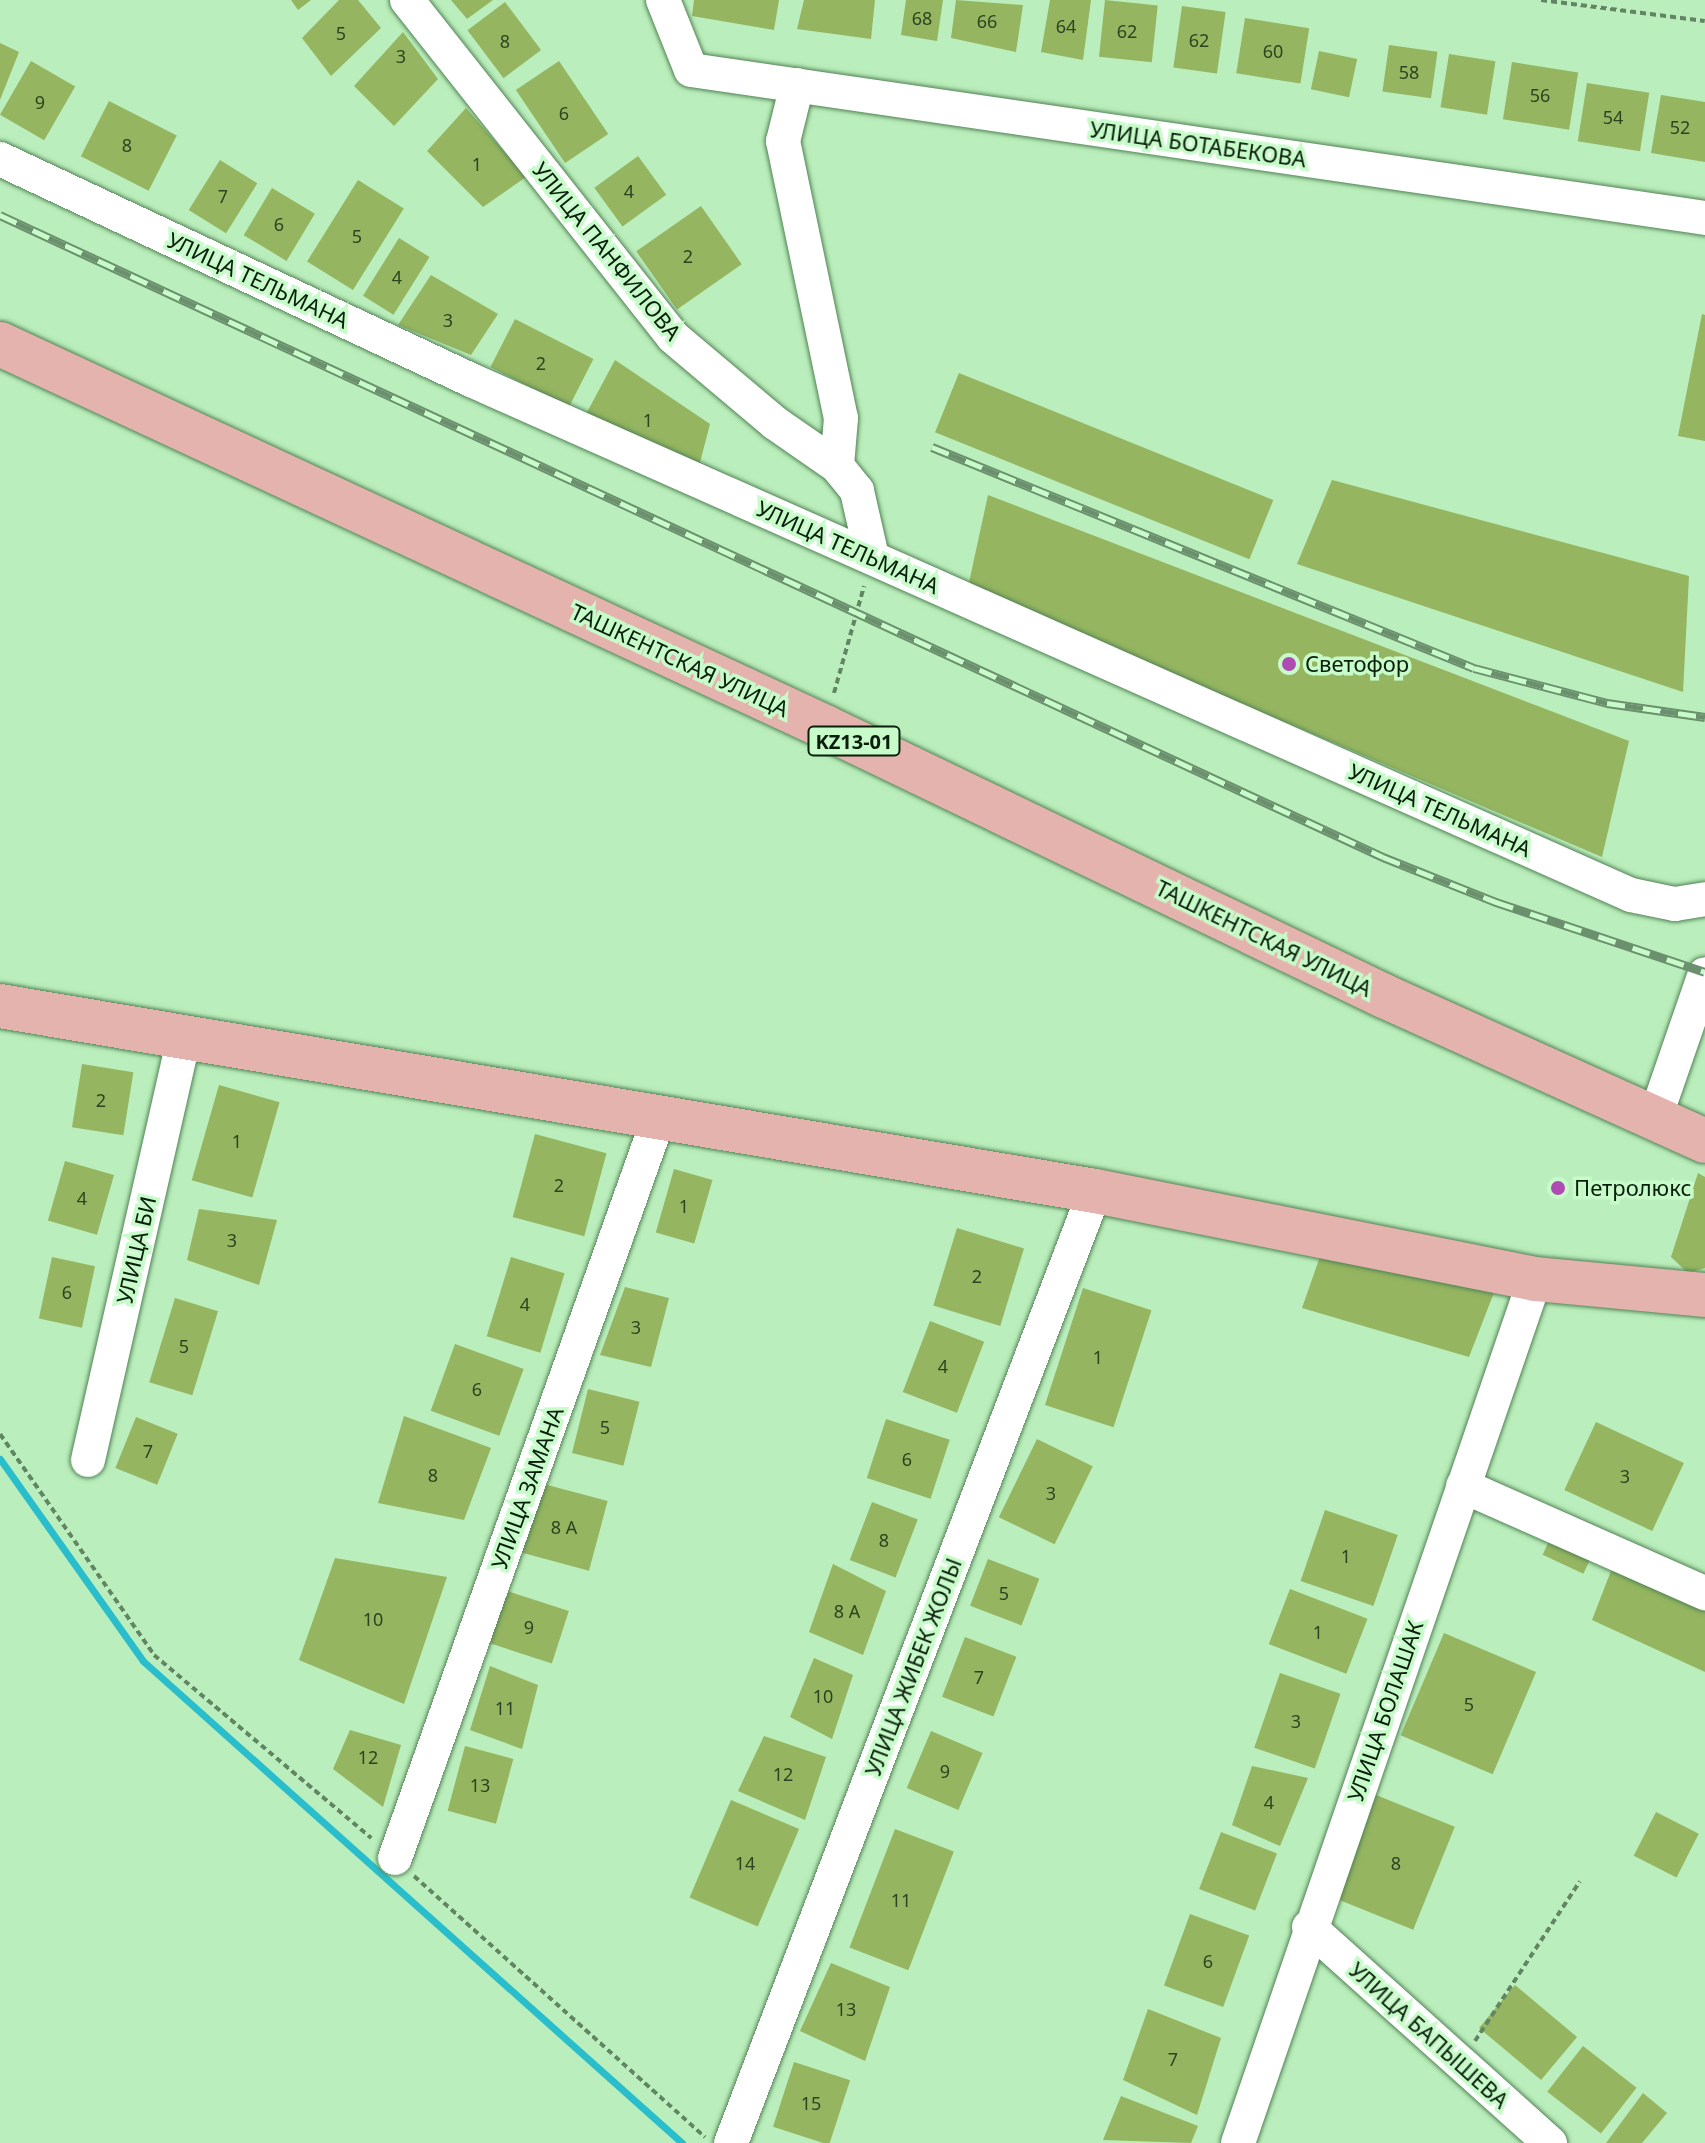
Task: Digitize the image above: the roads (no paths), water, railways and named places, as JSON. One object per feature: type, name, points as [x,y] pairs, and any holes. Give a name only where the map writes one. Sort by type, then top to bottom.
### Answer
[{"type":"main road","name":"ТАШКЕНТСКАЯ УЛИЦА","points":[[0,344],[825,727],[1384,996],[1705,1141]]},
{"type":"main road","points":[[0,1006],[1095,1191],[1535,1279],[1705,1295]]},
{"type":"street","name":"УЛИЦА ПАНФИЛОВА","points":[[407,0],[673,337],[775,423],[837,466],[857,491],[872,557]]},
{"type":"street","name":"УЛИЦА БОТАБЕКОВА","points":[[663,0],[691,70],[1705,218]]},
{"type":"street","points":[[797,85],[783,141],[841,418],[837,466]]},
{"type":"street","name":"УЛИЦА ТЕЛЬМАНА","points":[[0,159],[471,380],[1631,895],[1675,904],[1705,899]]},
{"type":"street","points":[[1655,1118],[1705,974]]},
{"type":"street","name":"УЛИЦА БИ","points":[[88,1460],[184,1039]]},
{"type":"street","name":"УЛИЦА ЗАМАНА","points":[[395,1858],[659,1117]]},
{"type":"street","name":"УЛИЦА ЖИБЕК ЖОЛЫ","points":[[731,2143],[1095,1191]]},
{"type":"street","name":"УЛИЦА БОЛАШАК","points":[[1238,2143],[1309,1927],[1535,1279]]},
{"type":"street","points":[[1463,1486],[1705,1593]]},
{"type":"street","name":"УЛИЦА БАПЫШЕВА","points":[[1309,1927],[1550,2143]]},
{"type":"waterway","points":[[0,1459],[143,1661],[682,2143]]},
{"type":"railway","points":[[0,215],[1383,857],[1496,902],[1705,972]]},
{"type":"railway","points":[[932,447],[1474,668],[1607,703],[1705,717]]},
{"type":"place","name":"Светофор","points":[[1289,664]]},
{"type":"place","name":"Петролюкс","points":[[1558,1188]]}]
